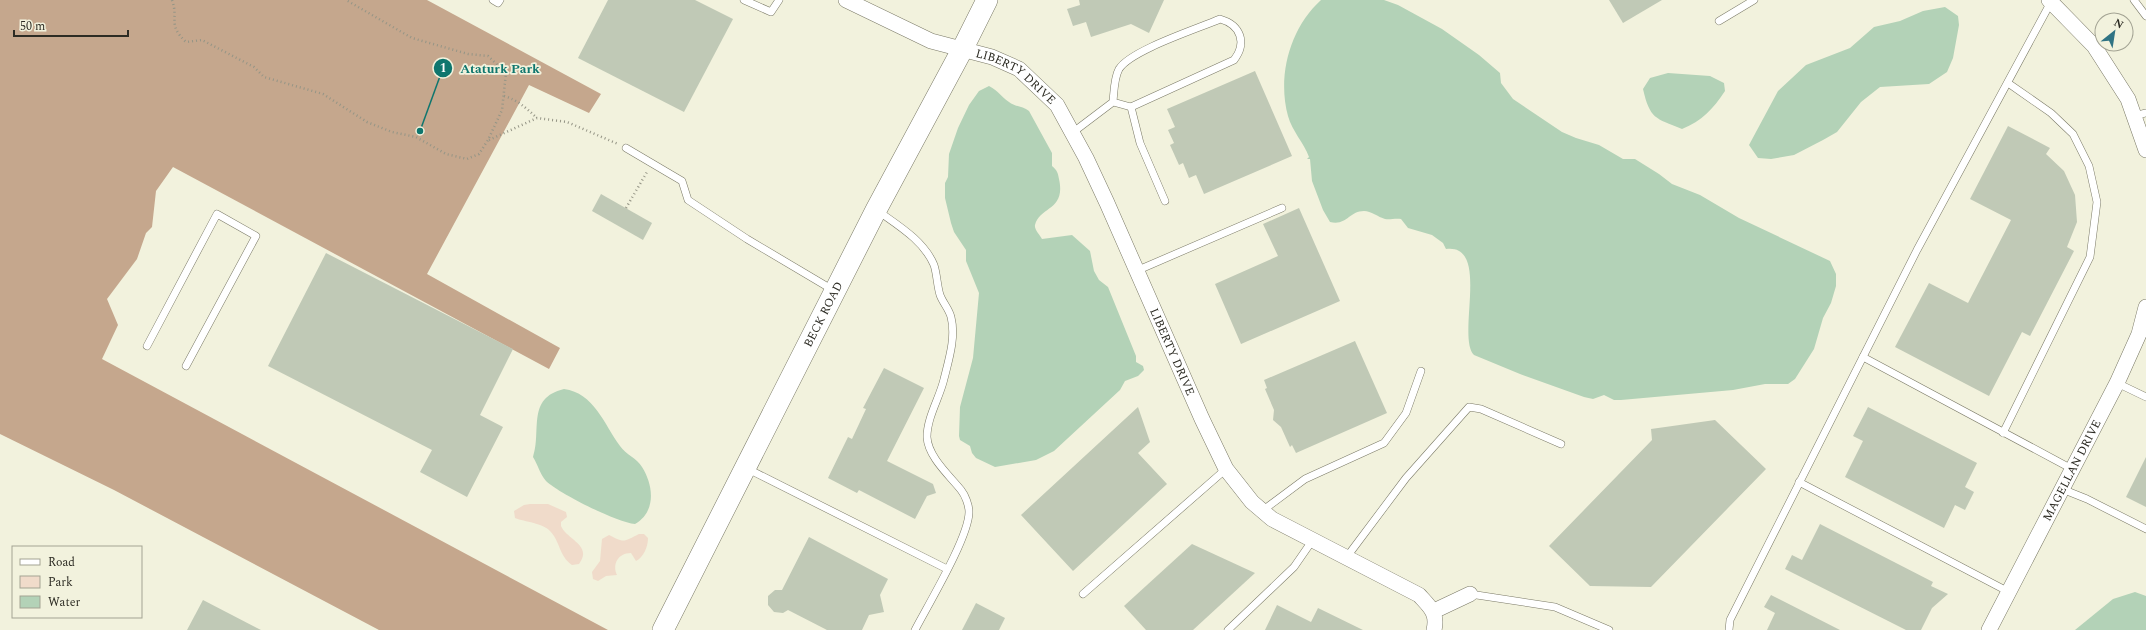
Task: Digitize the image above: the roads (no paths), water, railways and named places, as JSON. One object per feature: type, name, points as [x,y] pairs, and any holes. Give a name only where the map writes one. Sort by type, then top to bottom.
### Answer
[{"type":"street","name":"LIBERTY DRIVE","points":[[846,0],[931,41],[992,57],[1019,69],[1057,105],[1104,196],[1136,271],[1226,470],[1252,502],[1272,519],[1419,595],[1434,611]]},
{"type":"street","name":"BECK ROAD","points":[[663,630],[744,467],[876,210],[962,50],[987,0]]},
{"type":"street","points":[[2054,2],[2094,46],[2128,99],[2140,114],[2146,150]]},
{"type":"street","name":"MAGELLAN DRIVE","points":[[1989,630],[2142,336],[2146,307]]},
{"type":"street","points":[[1434,630],[1436,622],[1434,611],[1470,594]]},
{"type":"lane","points":[[493,0],[498,3],[500,0]]},
{"type":"lane","points":[[744,0],[771,12],[779,0]]},
{"type":"lane","points":[[1719,21],[1754,0]]},
{"type":"lane","points":[[2134,0],[2146,16]]},
{"type":"lane","points":[[1729,630],[1730,620],[1917,250],[2054,2]]},
{"type":"lane","points":[[1072,133],[1113,102],[1114,85],[1119,69],[1132,56],[1220,19],[1229,22],[1237,28],[1240,40],[1240,52],[1234,60],[1132,107],[1113,102]]},
{"type":"lane","points":[[2003,433],[2090,257],[2097,202],[2089,166],[2073,134],[2051,113],[2008,83]]},
{"type":"lane","points":[[1132,107],[1140,143],[1165,200]]},
{"type":"lane","points":[[626,148],[682,181],[688,200],[747,239],[835,291]]},
{"type":"lane","points":[[1136,271],[1282,208]]},
{"type":"lane","points":[[876,210],[908,232],[926,251],[934,266],[943,303],[950,314],[954,332],[943,386],[930,420],[927,437],[941,467],[965,496],[969,512],[964,532],[947,569],[915,630]]},
{"type":"lane","points":[[146,346],[217,214],[256,236],[186,366]]},
{"type":"lane","points":[[1863,357],[2072,469]]},
{"type":"lane","points":[[1262,511],[1305,479],[1384,443],[1406,413],[1421,371]]},
{"type":"lane","points":[[2117,384],[2146,397]]},
{"type":"lane","points":[[1346,558],[1406,478],[1469,407],[1481,409],[1561,444]]},
{"type":"lane","points":[[744,467],[947,569]]},
{"type":"lane","points":[[1083,594],[1226,470]]},
{"type":"lane","points":[[1799,482],[2009,592]]},
{"type":"lane","points":[[2062,489],[2088,499],[2146,529]]},
{"type":"lane","points":[[1228,630],[1294,567],[1312,541]]},
{"type":"lane","points":[[1470,594],[1555,607],[1609,630]]},
{"type":"water","points":[[1321,0],[1384,0],[1398,5],[1442,29],[1479,55],[1500,73],[1501,83],[1513,99],[1562,132],[1599,145],[1623,159],[1635,159],[1672,184],[1700,195],[1739,218],[1830,261],[1836,274],[1836,286],[1831,303],[1823,318],[1814,349],[1795,379],[1788,384],[1765,384],[1733,390],[1621,400],[1614,400],[1604,395],[1593,399],[1520,374],[1474,355],[1469,345],[1468,330],[1470,275],[1467,260],[1459,251],[1446,249],[1443,243],[1432,235],[1408,228],[1401,219],[1385,219],[1364,211],[1355,213],[1336,223],[1330,222],[1323,210],[1312,181],[1310,159],[1307,159],[1309,157],[1307,152],[1292,127],[1288,116],[1284,85],[1285,69],[1294,38],[1310,11]]},
{"type":"water","points":[[1945,7],[1958,16],[1959,25],[1953,58],[1947,72],[1929,84],[1880,87],[1861,102],[1837,132],[1794,155],[1771,159],[1758,158],[1749,145],[1778,91],[1806,65],[1850,48],[1874,27],[1900,21],[1923,11]]},
{"type":"water","points":[[1668,73],[1710,76],[1724,83],[1725,91],[1706,114],[1682,129],[1660,119],[1651,112],[1643,89],[1650,78]]},
{"type":"water","points":[[989,86],[1011,104],[1029,111],[1052,153],[1052,166],[1057,172],[1059,179],[1059,197],[1056,203],[1038,219],[1035,225],[1036,230],[1042,239],[1072,235],[1090,251],[1094,271],[1099,280],[1108,287],[1136,356],[1136,362],[1143,366],[1144,370],[1138,376],[1125,381],[1120,390],[1054,451],[1036,460],[995,467],[976,458],[972,453],[970,446],[960,440],[959,436],[960,407],[973,358],[979,293],[966,261],[966,250],[954,232],[945,198],[945,183],[948,177],[949,154],[958,128],[969,105],[979,91]]},
{"type":"water","points":[[564,389],[583,396],[591,403],[620,446],[640,464],[646,474],[651,490],[650,506],[642,519],[635,524],[602,513],[563,493],[546,481],[533,457],[540,408],[544,400],[552,393]]},
{"type":"water","points":[[2135,592],[2146,596],[2146,630],[2075,630],[2113,599]]},
{"type":"place","name":"Ataturk Park","points":[[420,131]]}]
